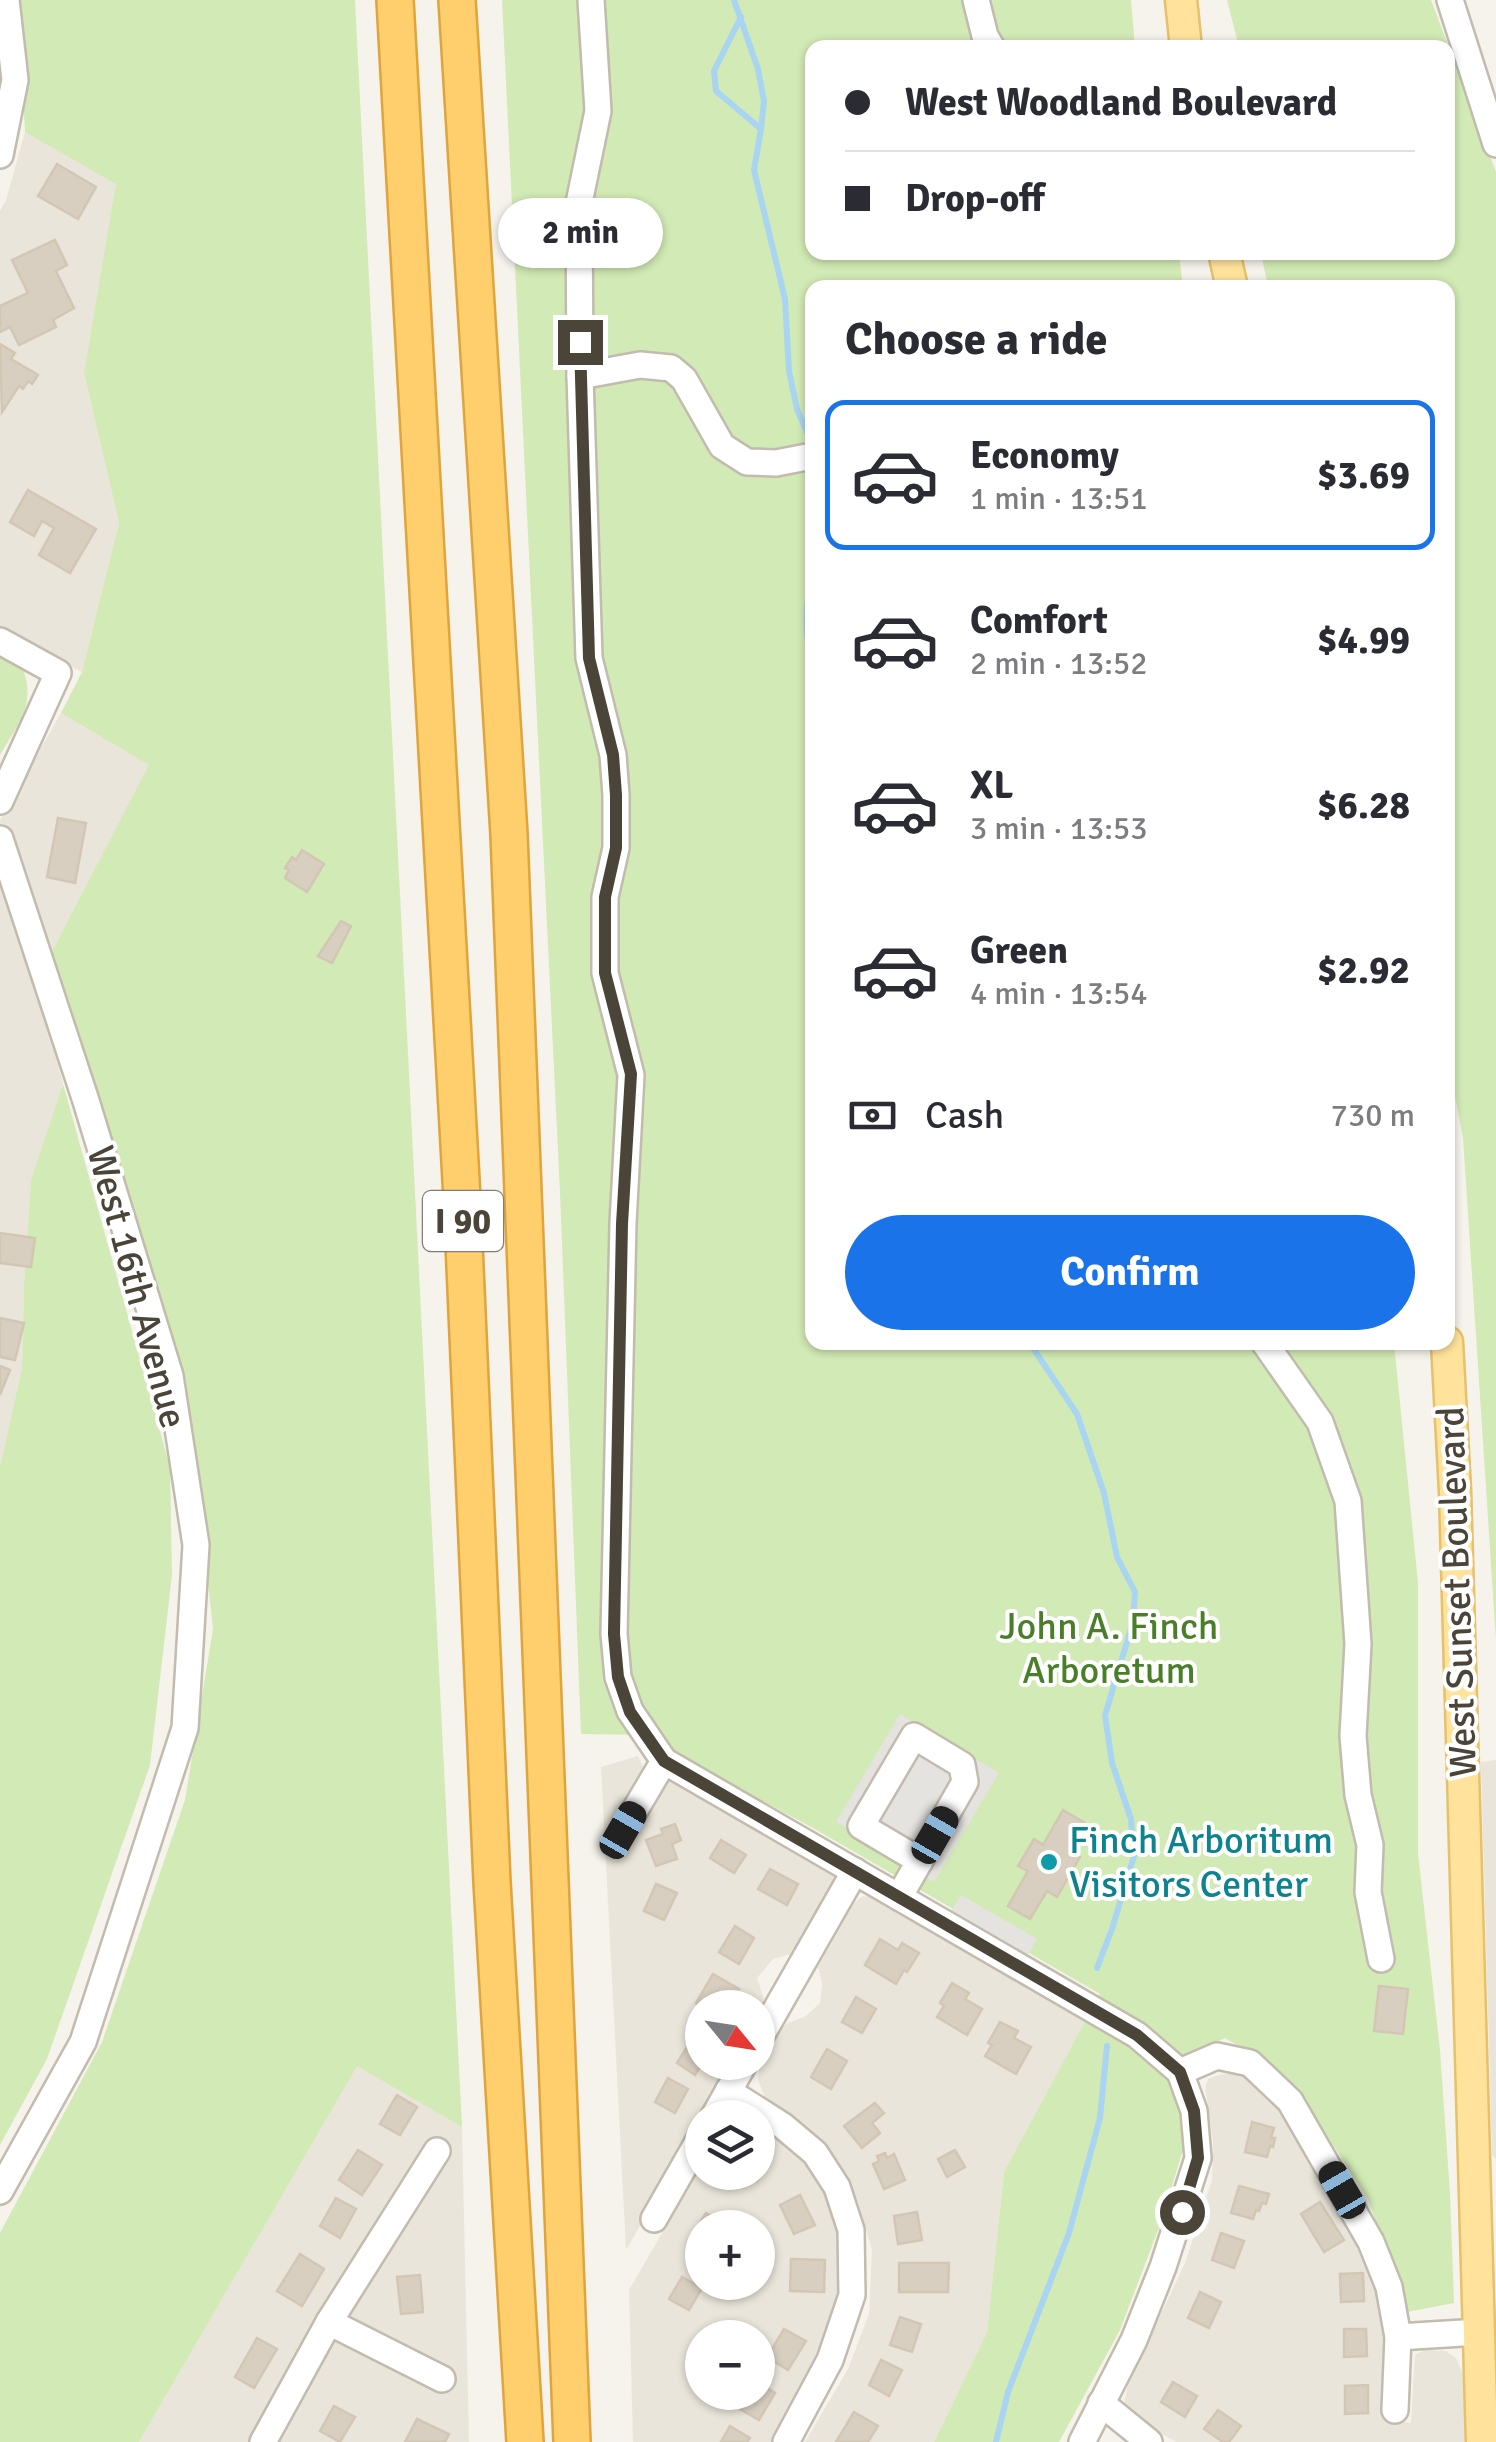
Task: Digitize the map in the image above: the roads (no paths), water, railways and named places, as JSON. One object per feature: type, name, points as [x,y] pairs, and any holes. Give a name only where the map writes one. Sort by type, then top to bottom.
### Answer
[{"type":"highway","name":"I 90","points":[[395,0],[461,1179],[492,1882],[526,2442]]},
{"type":"highway","name":"I 90","points":[[457,0],[509,834],[572,2442]]},
{"type":"main road","points":[[1181,0],[1185,40]]},
{"type":"main road","name":"West Sunset Boulevard","points":[[1447,1350],[1485,2190],[1479,2332],[1482,2442]]},
{"type":"street","points":[[0,155],[15,80],[6,0]]},
{"type":"street","points":[[591,0],[598,112],[579,203],[589,658],[613,755],[616,795],[616,848],[605,897],[605,973],[631,1074],[622,1224],[614,1634],[618,1677],[630,1712],[664,1761],[1137,2035],[1180,2072],[1194,2111],[1198,2158],[1134,2340],[1082,2442]]},
{"type":"street","points":[[976,0],[987,40]]},
{"type":"street","points":[[1450,0],[1496,144]]},
{"type":"street","points":[[580,376],[640,365],[671,368],[684,379],[722,446],[746,462],[776,463],[805,457]]},
{"type":"street","points":[[0,640],[58,673],[0,801]]},
{"type":"street","name":"West 16th Avenue","points":[[0,840],[86,1101],[170,1376],[196,1544],[184,1728],[83,2042],[0,2191]]},
{"type":"street","points":[[1270,1350],[1320,1422],[1348,1501],[1358,1644],[1353,1736],[1358,1795],[1370,1845],[1368,1892],[1382,1959]]},
{"type":"street","points":[[899,1897],[920,1861],[965,1782],[962,1765],[914,1736],[861,1826],[920,1861]]},
{"type":"street","points":[[623,1830],[664,1761]]},
{"type":"street","points":[[775,2011],[855,1871]]},
{"type":"street","points":[[1180,2072],[1217,2056],[1250,2063],[1290,2101],[1371,2242],[1390,2287],[1398,2337],[1395,2410]]},
{"type":"street","points":[[723,2100],[734,2080]]},
{"type":"street","points":[[728,2091],[783,2126],[814,2154],[837,2188],[852,2230],[852,2295],[830,2360],[786,2442]]},
{"type":"street","points":[[263,2442],[329,2322],[438,2151]]},
{"type":"street","points":[[654,2219],[685,2165]]},
{"type":"street","points":[[329,2322],[442,2379]]},
{"type":"street","points":[[1398,2337],[1479,2332]]},
{"type":"street","points":[[1101,2403],[1149,2442]]},
{"type":"waterway","points":[[734,0],[758,69],[764,101],[754,170],[785,299],[789,371],[805,428]]},
{"type":"waterway","points":[[741,17],[714,71],[716,91],[761,129]]},
{"type":"waterway","points":[[1034,1350],[1077,1414],[1104,1493],[1117,1557],[1135,1592],[1133,1622],[1105,1715],[1112,1763],[1131,1819],[1134,1856],[1097,1968]]},
{"type":"waterway","points":[[996,2442],[1008,2392],[1069,2233],[1100,2118],[1107,2046]]},
{"type":"place","name":"Finch Arboritum Visitors Center","points":[[1049,1862]]},
{"type":"park label","name":"John A. Finch Arboretum","points":[[1109,1648]]}]
